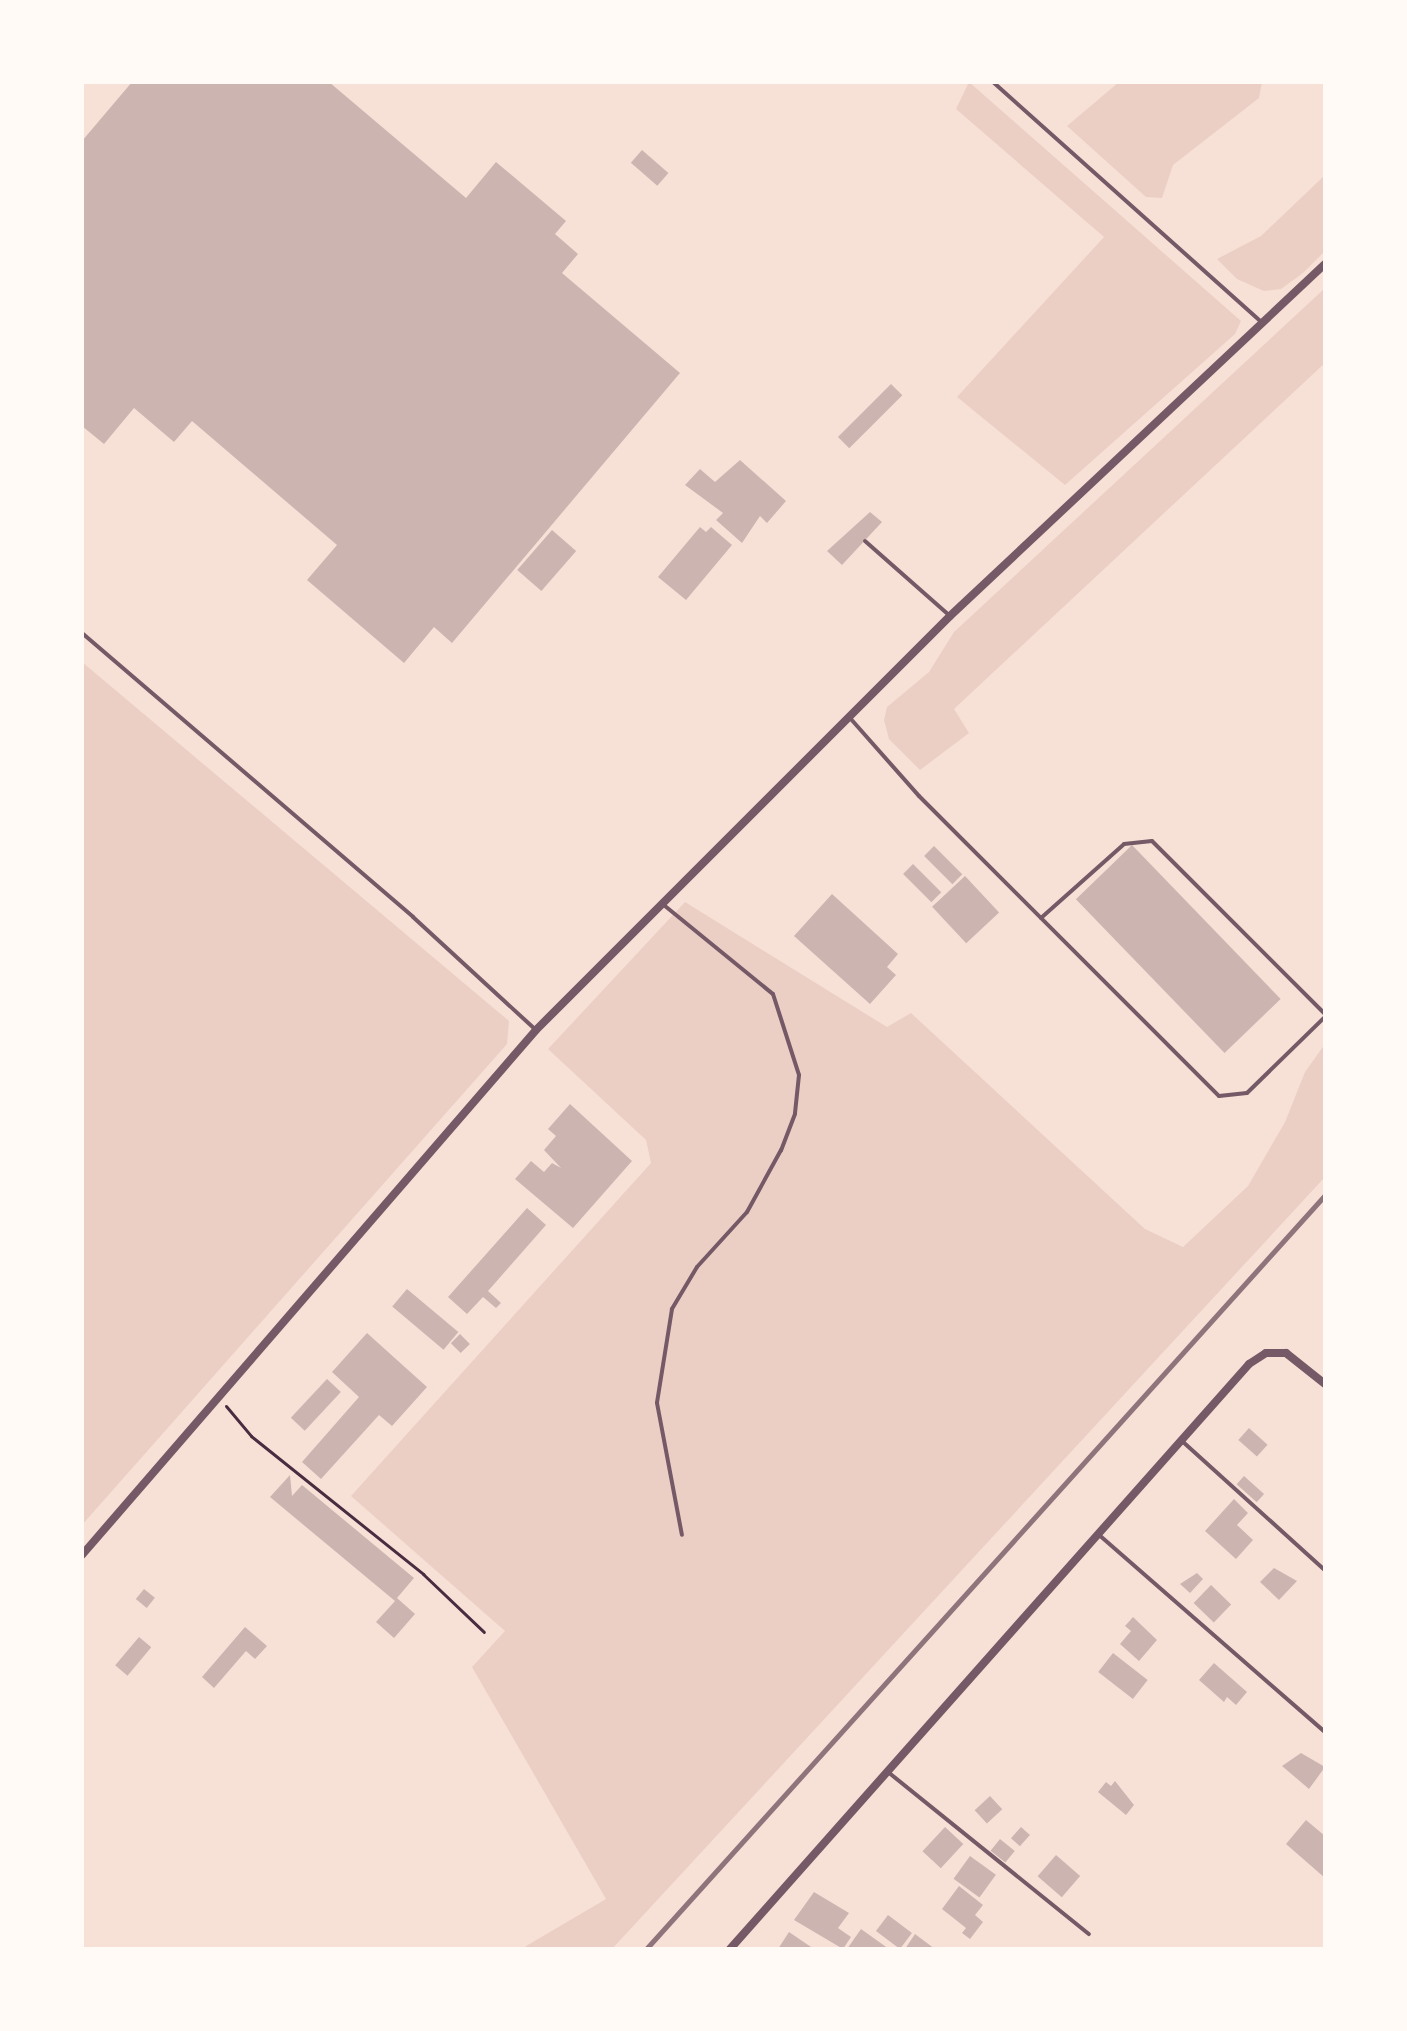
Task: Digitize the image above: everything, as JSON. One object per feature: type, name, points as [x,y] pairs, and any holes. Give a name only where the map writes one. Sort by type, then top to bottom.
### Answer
[{"type":"street","points":[[82,1555],[536,1030],[665,906],[950,616],[1325,264]]},
{"type":"street","points":[[730,1949],[1096,1532],[1249,1364],[1266,1353],[1286,1353],[1325,1384]]},
{"type":"lane","points":[[993,82],[1262,323]]},
{"type":"lane","points":[[865,541],[950,616]]},
{"type":"lane","points":[[82,633],[413,917],[536,1030]]},
{"type":"lane","points":[[850,718],[1041,918],[1219,1096],[1247,1093],[1325,1016],[1152,841],[1124,844],[1041,918]]},
{"type":"lane","points":[[665,906],[773,994],[799,1075],[795,1114],[781,1150],[747,1212],[697,1267],[672,1309],[657,1403],[682,1535]]},
{"type":"lane","points":[[1180,1439],[1325,1570]]},
{"type":"lane","points":[[1096,1532],[1325,1732]]},
{"type":"lane","points":[[886,1771],[1089,1934]]},
{"type":"path","points":[[217,1396],[251,1436],[423,1574],[484,1632]]},
{"type":"shaded area","points":[[969,82],[1241,321],[1235,334],[1065,485],[957,397],[1104,237],[956,109]]},
{"type":"shaded area","points":[[1119,82],[1262,82],[1259,98],[1173,165],[1162,198],[1146,197],[1067,126]]},
{"type":"shaded area","points":[[1325,175],[1325,251],[1303,273],[1281,289],[1264,291],[1237,279],[1217,259],[1261,236]]},
{"type":"shaded area","points":[[1325,288],[1325,363],[954,709],[969,733],[920,770],[889,739],[884,720],[887,707],[929,672],[954,632]]},
{"type":"shaded area","points":[[82,662],[509,1021],[507,1044],[82,1525]]},
{"type":"shaded area","points":[[685,902],[887,1027],[911,1013],[1145,1229],[1183,1247],[1248,1186],[1285,1122],[1305,1072],[1325,1044],[1325,1177],[612,1949],[521,1949],[606,1899],[472,1667],[505,1631],[351,1496],[651,1163],[646,1140],[548,1049]]},
{"type":"building","points":[[132,82],[329,82],[466,198],[496,162],[566,221],[555,234],[578,254],[562,273],[680,373],[452,643],[434,627],[404,663],[307,580],[337,545],[192,421],[174,442],[134,408],[104,444],[82,426],[82,141]]},
{"type":"building","points":[[642,150],[668,173],[657,186],[631,163]]},
{"type":"building","points":[[891,384],[902,395],[849,448],[838,437]]},
{"type":"building","points":[[740,460],[786,501],[767,523],[760,516],[742,543],[716,520],[723,513],[685,485],[700,469],[715,482]]},
{"type":"building","points":[[870,512],[882,522],[842,565],[827,551]]},
{"type":"building","points":[[700,527],[706,532],[711,527],[732,545],[686,600],[658,577]]},
{"type":"building","points":[[552,530],[576,551],[541,591],[517,570]]},
{"type":"building","points":[[1132,845],[1281,999],[1225,1053],[1076,899]]},
{"type":"building","points":[[934,846],[962,874],[952,884],[924,856]]},
{"type":"building","points":[[913,864],[941,892],[931,902],[903,874]]},
{"type":"building","points":[[965,876],[999,913],[966,943],[932,907]]},
{"type":"building","points":[[832,894],[898,954],[887,967],[896,975],[870,1004],[794,936]]},
{"type":"building","points":[[570,1104],[632,1161],[573,1228],[515,1179],[531,1161],[544,1172],[552,1163],[561,1168],[544,1150],[556,1136],[548,1129]]},
{"type":"building","points":[[527,1208],[546,1225],[488,1291],[501,1303],[496,1308],[483,1297],[467,1314],[448,1297]]},
{"type":"building","points":[[407,1289],[458,1332],[444,1350],[392,1307]]},
{"type":"building","points":[[367,1333],[427,1387],[392,1426],[379,1415],[321,1479],[302,1462],[359,1397],[332,1372]]},
{"type":"building","points":[[460,1334],[470,1344],[461,1353],[451,1343]]},
{"type":"building","points":[[327,1379],[341,1392],[305,1431],[291,1418]]},
{"type":"building","points":[[1249,1428],[1268,1445],[1257,1457],[1238,1440]]},
{"type":"building","points":[[290,1475],[292,1496],[302,1485],[414,1578],[397,1598],[415,1614],[394,1638],[376,1622],[395,1601],[270,1497]]},
{"type":"building","points":[[1244,1476],[1264,1494],[1257,1502],[1237,1484]]},
{"type":"building","points":[[1234,1499],[1248,1513],[1237,1525],[1253,1540],[1236,1559],[1205,1531]]},
{"type":"building","points":[[1274,1568],[1297,1581],[1279,1600],[1260,1582]]},
{"type":"building","points":[[1197,1573],[1203,1579],[1190,1593],[1180,1584]]},
{"type":"building","points":[[1211,1585],[1231,1604],[1214,1622],[1194,1603]]},
{"type":"building","points":[[144,1589],[155,1598],[147,1608],[136,1599]]},
{"type":"building","points":[[1133,1617],[1157,1640],[1139,1661],[1120,1644],[1131,1631],[1125,1626]]},
{"type":"building","points":[[245,1627],[267,1646],[255,1659],[246,1651],[214,1688],[202,1677]]},
{"type":"building","points":[[139,1637],[151,1647],[127,1676],[115,1665]]},
{"type":"building","points":[[1113,1653],[1148,1680],[1133,1699],[1098,1672]]},
{"type":"building","points":[[1214,1663],[1247,1692],[1236,1705],[1227,1697],[1224,1702],[1199,1680]]},
{"type":"building","points":[[1301,1753],[1325,1767],[1309,1789],[1282,1766]]},
{"type":"building","points":[[1115,1781],[1134,1805],[1126,1815],[1098,1792],[1106,1782],[1111,1786]]},
{"type":"building","points":[[990,1796],[1002,1809],[987,1823],[975,1810]]},
{"type":"building","points":[[1306,1820],[1325,1836],[1325,1878],[1286,1844]]},
{"type":"building","points":[[945,1827],[963,1844],[941,1868],[922,1851]]},
{"type":"building","points":[[1021,1827],[1030,1835],[1020,1846],[1011,1838]]},
{"type":"building","points":[[1000,1839],[1015,1851],[1005,1863],[991,1851]]},
{"type":"building","points":[[1056,1855],[1080,1876],[1062,1897],[1038,1876]]},
{"type":"building","points":[[970,1856],[996,1875],[979,1897],[954,1879]]},
{"type":"building","points":[[959,1886],[983,1905],[975,1915],[983,1922],[970,1939],[962,1933],[966,1928],[942,1909]]},
{"type":"building","points":[[814,1892],[849,1913],[838,1928],[851,1937],[843,1949],[794,1920]]},
{"type":"building","points":[[888,1915],[912,1933],[900,1949],[876,1931]]},
{"type":"building","points":[[861,1929],[889,1949],[847,1949]]},
{"type":"building","points":[[789,1932],[814,1949],[778,1949]]},
{"type":"building","points":[[915,1934],[935,1949],[905,1949]]},
{"type":"railway","points":[[646,1949],[1325,1195]]}]
